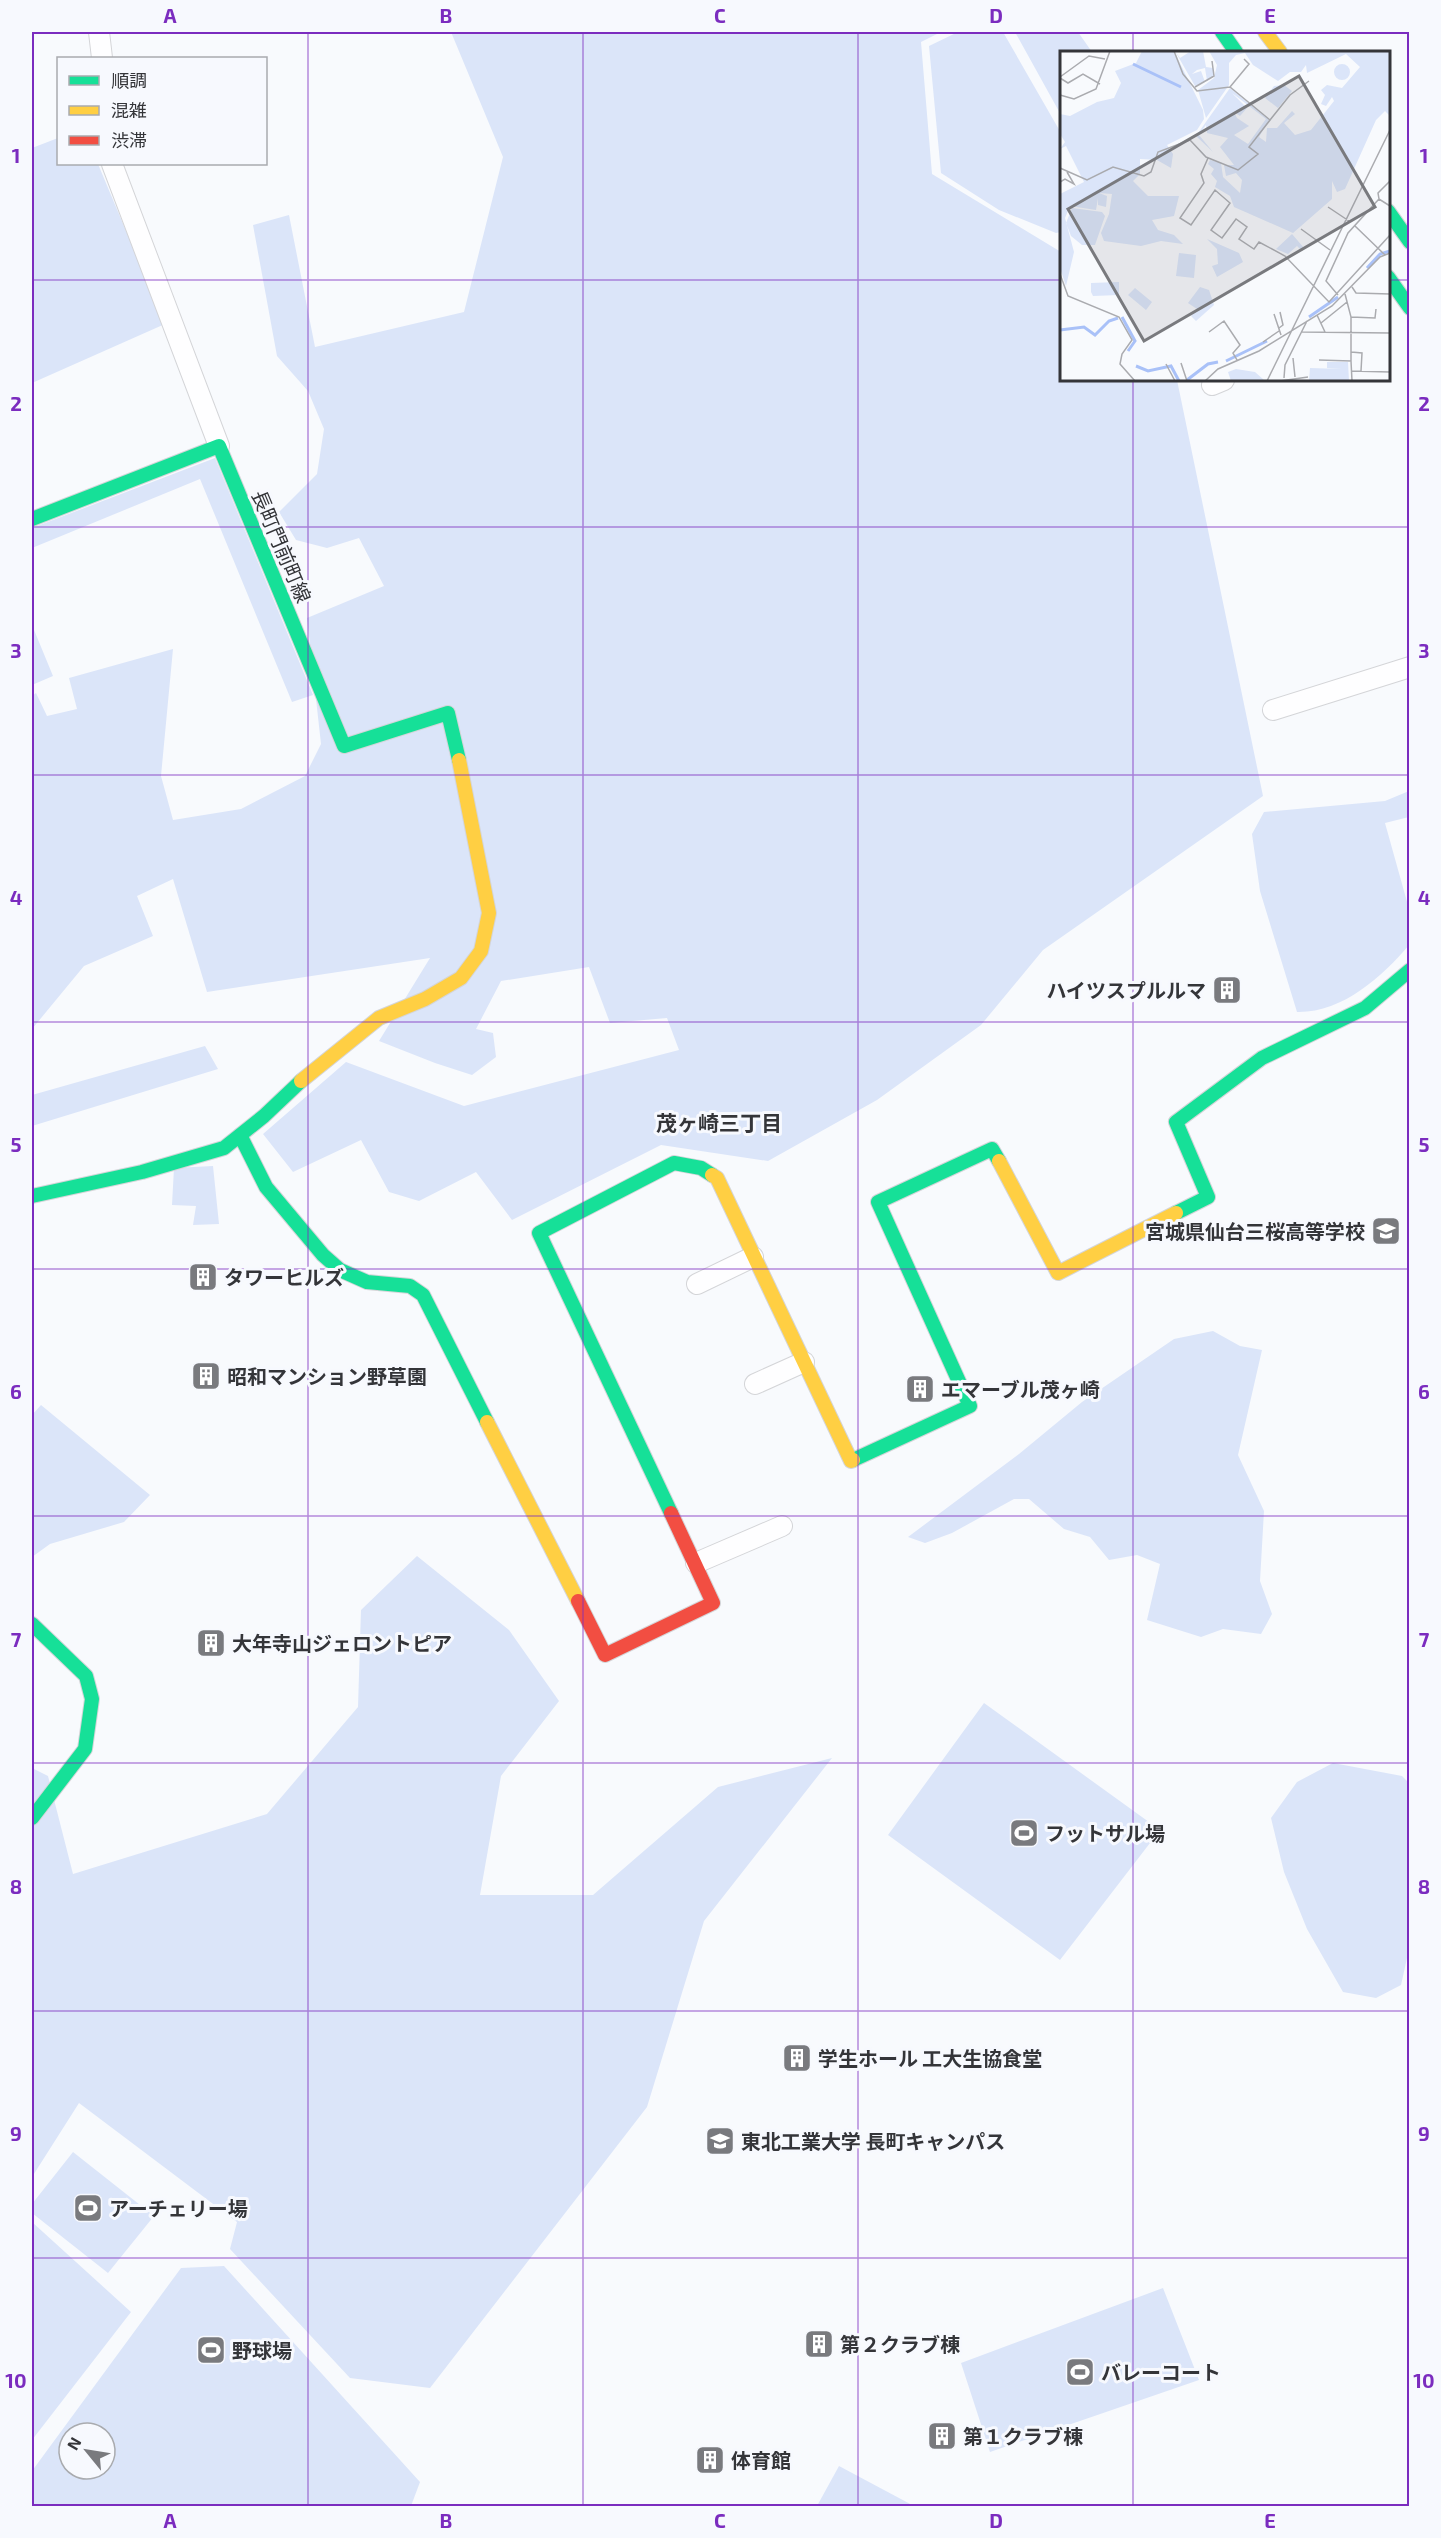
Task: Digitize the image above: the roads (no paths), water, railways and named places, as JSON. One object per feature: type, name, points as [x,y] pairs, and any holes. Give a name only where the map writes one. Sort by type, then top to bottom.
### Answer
[{"type":"main road","points":[[1222,32],[1235,51]]},
{"type":"main road","points":[[1265,32],[1279,51]]},
{"type":"main road","points":[[1390,212],[1410,242]]},
{"type":"main road","points":[[1390,279],[1402,301]]},
{"type":"main road","points":[[32,519],[219,446]]},
{"type":"main road","name":"長町門前町線","points":[[219,446],[344,746],[448,713],[454,733],[489,913],[481,951],[461,978],[425,999],[379,1018],[339,1048],[240,1135]]},
{"type":"main road","points":[[32,1196],[153,1169],[224,1148],[240,1135],[266,1187],[323,1255],[340,1270],[367,1282],[410,1286],[423,1295],[605,1655],[713,1603],[539,1233],[674,1163],[702,1168],[717,1178],[851,1461],[970,1406],[878,1202],[992,1149],[1058,1272],[1208,1197],[1176,1122],[1262,1058],[1365,1008],[1410,970]]},
{"type":"main road","points":[[32,1624],[86,1676],[92,1699],[85,1749],[32,1818]]},
{"type":"street","points":[[99,32],[102,57]]},
{"type":"street","points":[[112,165],[219,446]]},
{"type":"street","points":[[1273,710],[1410,667]]},
{"type":"street","points":[[697,1284],[753,1257]]},
{"type":"street","points":[[755,1384],[804,1362]]},
{"type":"street","points":[[696,1563],[782,1526]]},
{"type":"place","name":"ハイツスプルルマ","points":[[1227,990]]},
{"type":"place","name":"宮城県仙台三桜高等学校","points":[[1386,1231]]},
{"type":"place","name":"タワーヒルズ","points":[[203,1277]]},
{"type":"place","name":"昭和マンション野草園","points":[[206,1376]]},
{"type":"place","name":"エマーブル茂ヶ崎","points":[[920,1389]]},
{"type":"place","name":"大年寺山ジェロントピア","points":[[211,1643]]},
{"type":"place","name":"フットサル場","points":[[1024,1833]]},
{"type":"place","name":"学生ホール 工大生協食堂","points":[[797,2058]]},
{"type":"place","name":"東北工業大学 長町キャンパス","points":[[720,2141]]},
{"type":"place","name":"アーチェリー場","points":[[88,2208]]},
{"type":"place","name":"第２クラブ棟","points":[[819,2344]]},
{"type":"place","name":"野球場","points":[[211,2350]]},
{"type":"place","name":"バレーコート","points":[[1080,2372]]},
{"type":"place","name":"第１クラブ棟","points":[[942,2436]]},
{"type":"place","name":"体育館","points":[[710,2460]]},
{"type":"district","name":"茂ヶ崎三丁目","points":[[719,1122]]}]
